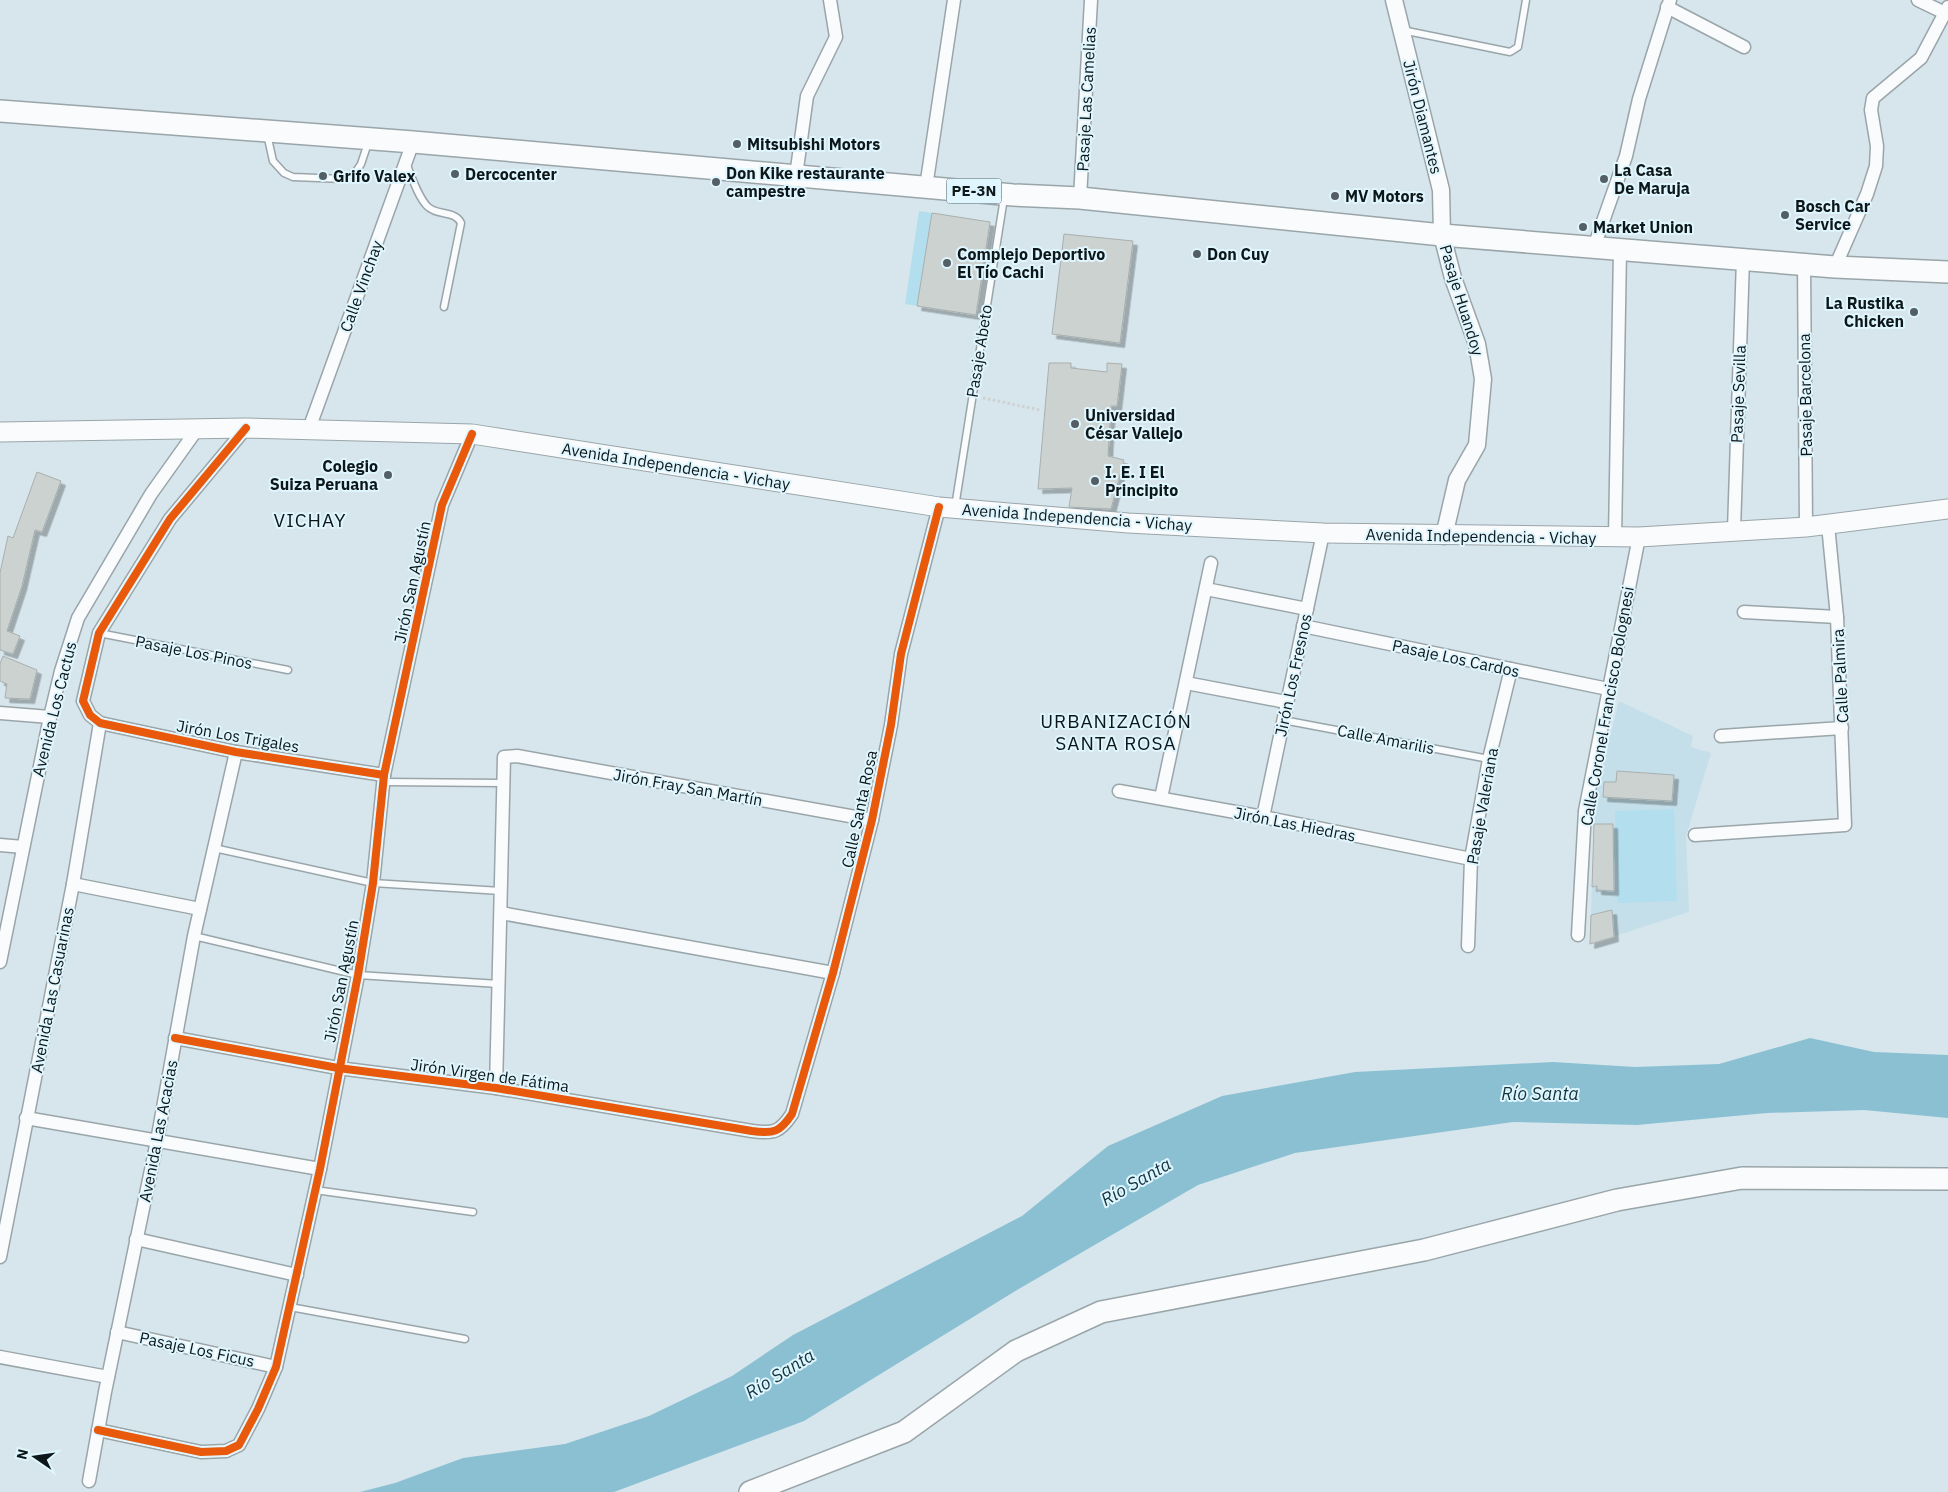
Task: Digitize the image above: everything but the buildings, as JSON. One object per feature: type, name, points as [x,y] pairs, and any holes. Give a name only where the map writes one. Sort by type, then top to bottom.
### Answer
[{"type":"main road","name":"PE-3N","points":[[0,111],[413,142],[1004,194],[1080,198],[1442,235],[1620,250],[1804,263],[1835,267],[1948,272]]},
{"type":"main road","name":"Avenida Independencia - Vichay","points":[[0,432],[246,428],[472,434],[947,508],[1128,522],[1323,533],[1616,538],[1806,527],[1948,509]]},
{"type":"main road","points":[[750,1492],[904,1432],[1016,1351],[1101,1312],[1424,1250],[1617,1200],[1742,1178],[1948,1179]]},
{"type":"street","points":[[796,176],[808,96],[836,37],[830,0]]},
{"type":"street","points":[[926,187],[954,0]]},
{"type":"street","name":"Pasaje Las Camelias","points":[[1080,198],[1092,0]]},
{"type":"street","name":"Jirón Diamantes","points":[[1394,0],[1442,190],[1442,235]]},
{"type":"street","points":[[1835,267],[1867,194],[1876,166],[1877,146],[1871,110],[1873,98],[1921,58],[1946,10],[1918,0]]},
{"type":"street","points":[[1594,247],[1626,156],[1639,99],[1668,3],[1744,47]]},
{"type":"street","name":"Calle Vinchay","points":[[309,429],[413,142]]},
{"type":"street","name":"Pasaje Huandoy","points":[[1442,235],[1453,278],[1477,344],[1484,394],[1477,445],[1457,480],[1444,536]]},
{"type":"street","points":[[1616,538],[1620,250]]},
{"type":"street","name":"Pasaje Sevilla","points":[[1734,530],[1742,259]]},
{"type":"street","name":"Pasaje Barcelona","points":[[1804,263],[1806,527]]},
{"type":"street","name":"Avenida Los Cactus","points":[[0,962],[50,717],[61,671],[78,618],[151,494],[198,428]]},
{"type":"street","name":"Avenida Las Casuarinas","points":[[0,1257],[73,884],[95,719],[83,701],[99,633],[170,519],[246,428]]},
{"type":"street","name":"Jirón San Agustín","points":[[98,1430],[201,1452],[226,1451],[239,1445],[258,1409],[276,1367],[320,1169],[338,1068],[358,975],[373,882],[384,778],[442,505],[472,434]]},
{"type":"street","name":"Calle Santa Rosa","points":[[792,1114],[833,972],[872,820],[901,654],[947,508]]},
{"type":"street","name":"Calle Palmira","points":[[1695,835],[1843,827],[1846,822],[1837,617],[1828,525]]},
{"type":"street","name":"Jirón Los Fresnos","points":[[1263,816],[1323,533]]},
{"type":"street","name":"Calle Coronel Francisco Bolognesi","points":[[1578,935],[1584,811],[1638,537]]},
{"type":"street","points":[[1161,798],[1211,564]]},
{"type":"street","points":[[1206,589],[1307,609]]},
{"type":"street","points":[[1744,612],[1837,617]]},
{"type":"street","name":"Pasaje Los Cardos","points":[[1303,626],[1608,690]]},
{"type":"street","name":"Pasaje Valeriana","points":[[1468,946],[1471,859],[1489,759],[1511,669]]},
{"type":"street","points":[[1186,683],[1286,702]]},
{"type":"street","points":[[0,713],[50,717]]},
{"type":"street","name":"Jirón Los Trigales","points":[[95,719],[236,752],[384,778]]},
{"type":"street","points":[[1721,736],[1842,728]]},
{"type":"street","name":"Avenida Las Acacias","points":[[89,1482],[117,1332],[157,1142],[194,936],[236,752]]},
{"type":"street","name":"Jirón Fray San Martín","points":[[503,783],[504,757],[517,756],[872,820]]},
{"type":"street","points":[[496,1088],[503,783]]},
{"type":"street","name":"Jirón Las Hiedras","points":[[1119,791],[1263,816],[1471,859]]},
{"type":"street","points":[[0,844],[23,846]]},
{"type":"street","points":[[73,884],[200,909]]},
{"type":"street","points":[[501,913],[833,972]]},
{"type":"street","name":"Jirón Virgen de Fátima","points":[[176,1038],[338,1068],[496,1088],[769,1134],[783,1127],[792,1114]]},
{"type":"street","points":[[26,1118],[320,1169]]},
{"type":"street","points":[[136,1239],[297,1275]]},
{"type":"street","name":"Pasaje Los Ficus","points":[[117,1332],[276,1367]]},
{"type":"street","points":[[0,1357],[108,1377]]},
{"type":"lane","points":[[1401,29],[1510,52],[1518,47],[1520,42],[1526,0]]},
{"type":"lane","points":[[267,131],[274,161],[278,168],[293,177],[344,179],[355,173],[361,164],[369,139]]},
{"type":"lane","points":[[406,162],[426,206],[454,216],[461,223],[444,307]]},
{"type":"lane","name":"Pasaje Abeto","points":[[947,508],[972,395],[1004,194]]},
{"type":"lane","name":"Pasaje Los Pinos","points":[[99,633],[288,670]]},
{"type":"lane","name":"Calle Amarilis","points":[[1283,720],[1489,759]]},
{"type":"lane","points":[[384,778],[503,783]]},
{"type":"lane","points":[[214,848],[373,882],[501,891]]},
{"type":"lane","points":[[194,936],[358,975],[499,984]]},
{"type":"lane","points":[[315,1190],[473,1212]]},
{"type":"lane","points":[[290,1307],[465,1339]]},
{"type":"path","points":[[972,395],[1040,410]]},
{"type":"shaded area","name":"Complejo Deportivo El Tío Cachi","points":[[919,211],[990,222],[976,315],[905,304]]},
{"type":"shaded area","points":[[1619,701],[1693,736],[1691,747],[1711,753],[1686,836],[1689,912],[1590,944],[1595,796]]},
{"type":"shaded area","points":[[1674,809],[1677,901],[1618,903],[1615,811]]},
{"type":"water","name":"Río Santa","points":[[1810,1038],[1874,1052],[1948,1055],[1948,1118],[1864,1110],[1767,1113],[1637,1125],[1513,1122],[1295,1153],[1198,1185],[1017,1290],[804,1421],[614,1492],[360,1492],[395,1483],[463,1458],[565,1444],[649,1416],[732,1376],[793,1335],[1022,1216],[1108,1146],[1222,1096],[1355,1072],[1553,1062],[1635,1067],[1719,1064]]},
{"type":"cycle path","points":[[246,428],[170,519],[99,633],[83,701],[90,715],[100,723],[236,752],[384,775]]},
{"type":"cycle path","points":[[98,1430],[201,1452],[226,1451],[239,1445],[258,1409],[276,1367],[320,1169],[358,975],[373,883],[384,775],[442,505],[472,434]]},
{"type":"cycle path","points":[[175,1038],[338,1068],[496,1088],[752,1131],[771,1132],[780,1128],[792,1114],[833,973],[872,820],[891,725],[901,654],[939,507]]},
{"type":"place","name":"Mitsubishi Motors","points":[[737,144]]},
{"type":"place","name":"Dercocenter","points":[[455,174]]},
{"type":"place","name":"Grifo Valex","points":[[323,176]]},
{"type":"place","name":"La Casa De Maruja","points":[[1604,179]]},
{"type":"place","name":"Don Kike restaurante campestre","points":[[716,182]]},
{"type":"place","name":"MV Motors","points":[[1335,196]]},
{"type":"place","name":"Bosch Car Service","points":[[1785,215]]},
{"type":"place","name":"Market Union","points":[[1583,227]]},
{"type":"place","name":"Don Cuy","points":[[1197,254]]},
{"type":"place","name":"Complejo Deportivo El Tío Cachi","points":[[947,263]]},
{"type":"place","name":"La Rustika Chicken","points":[[1914,312]]},
{"type":"place","name":"Universidad César Vallejo","points":[[1075,424]]},
{"type":"place","name":"Colegio Suiza Peruana","points":[[388,475]]},
{"type":"place","name":"I. E. I El Principito","points":[[1095,481]]},
{"type":"district","name":"VICHAY","points":[[310,520]]},
{"type":"district","name":"URBANIZACIÓN SANTA ROSA","points":[[1116,732]]}]
